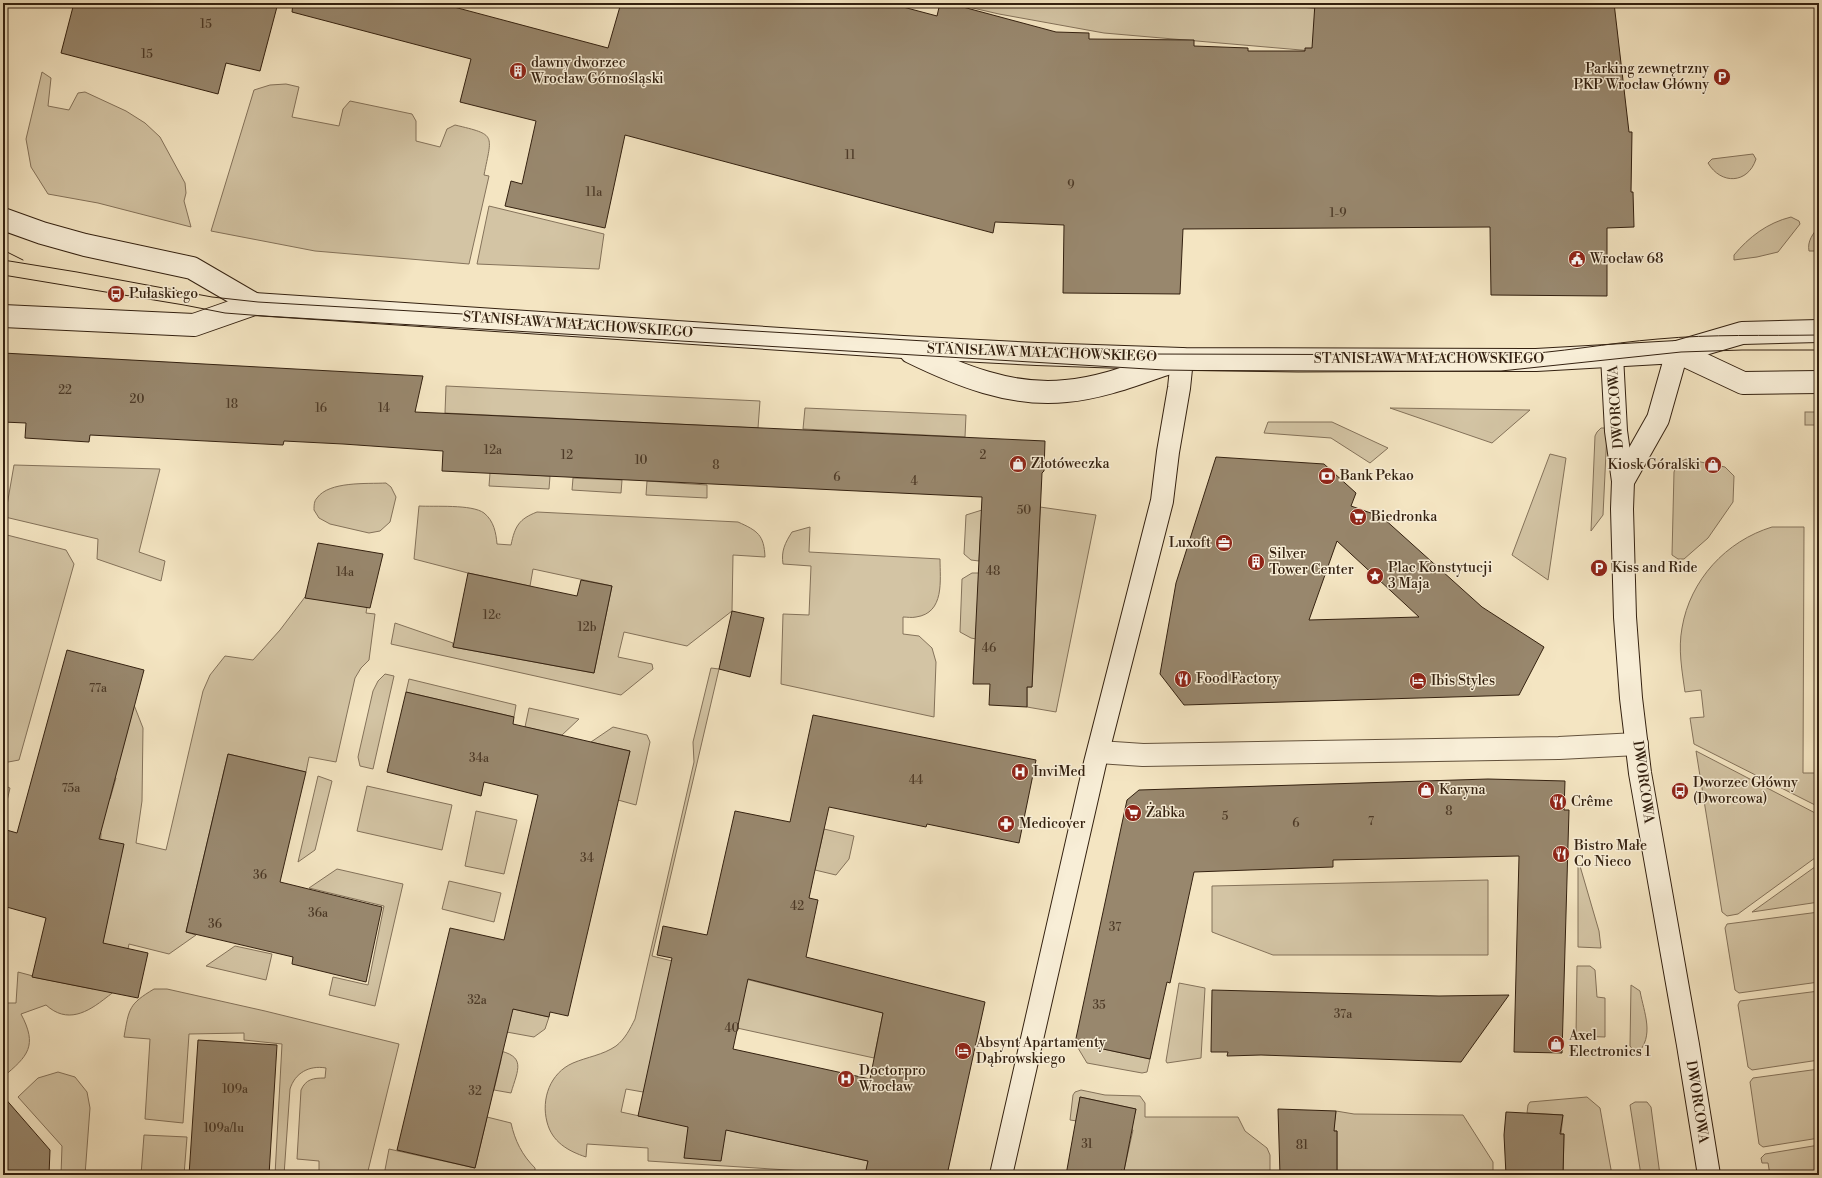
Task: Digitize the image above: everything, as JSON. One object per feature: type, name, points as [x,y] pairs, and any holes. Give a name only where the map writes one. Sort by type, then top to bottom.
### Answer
[{"type":"street","name":"STANISŁAWA MAŁACHOWSKIEGO","points":[[3,219],[42,233],[85,245],[192,268],[254,304]]},
{"type":"street","name":"STANISŁAWA MAŁACHOWSKIEGO","points":[[3,316],[194,324],[254,304],[903,347],[1037,354],[1182,359],[1536,360],[1677,352],[1742,333],[1819,331]]},
{"type":"street","name":"STANISŁAWA MAŁACHOWSKIEGO","points":[[903,347],[932,362],[965,376],[996,385],[1035,392],[1066,392],[1099,386],[1182,359]]},
{"type":"street","points":[[1677,352],[1742,383],[1819,382]]},
{"type":"street","name":"DWORCOWA","points":[[1623,481],[1658,419],[1677,352]]},
{"type":"street","name":"DWORCOWA","points":[[1612,356],[1616,431],[1623,481],[1622,509],[1625,617],[1631,698],[1640,773],[1709,1175]]},
{"type":"street","points":[[1001,1175],[1098,752],[1162,501],[1182,359]]},
{"type":"street","points":[[1098,752],[1143,755],[1551,748],[1637,744]]},
{"type":"shaded area","points":[[951,3],[1301,3],[1301,7],[1567,32],[1359,55],[1104,33],[999,14]]},
{"type":"shaded area","points":[[42,72],[51,78],[48,106],[69,110],[78,93],[85,92],[126,111],[145,123],[160,137],[185,183],[186,193],[184,201],[191,227],[98,203],[48,194],[31,167],[26,139]]},
{"type":"shaded area","points":[[286,84],[299,87],[292,117],[339,126],[343,109],[350,101],[412,114],[416,121],[416,141],[440,147],[447,129],[455,125],[485,134],[488,138],[489,151],[484,175],[489,176],[469,264],[315,251],[211,231],[254,90],[270,85]]},
{"type":"shaded area","points":[[1753,154],[1756,159],[1752,167],[1741,177],[1734,179],[1720,175],[1713,170],[1708,163],[1712,159]]},
{"type":"shaded area","points":[[489,206],[604,234],[599,269],[477,264]]},
{"type":"shaded area","points":[[1791,217],[1799,221],[1800,224],[1778,252],[1734,260],[1734,255],[1752,237],[1766,227]]},
{"type":"shaded area","points":[[1819,226],[1819,251],[1809,251],[1810,241]]},
{"type":"shaded area","points":[[446,386],[760,401],[758,428],[445,413]]},
{"type":"shaded area","points":[[805,408],[966,415],[965,437],[803,429]]},
{"type":"shaded area","points":[[1390,408],[1530,410],[1492,443]]},
{"type":"shaded area","points":[[1805,412],[1819,412],[1819,425],[1805,425]]},
{"type":"shaded area","points":[[1268,422],[1332,422],[1388,448],[1370,463],[1331,438],[1264,433]]},
{"type":"shaded area","points":[[1601,428],[1605,428],[1607,432],[1603,515],[1591,531],[1595,436]]},
{"type":"shaded area","points":[[1550,454],[1566,458],[1548,580],[1512,555]]},
{"type":"shaded area","points":[[1686,459],[1725,467],[1734,476],[1733,502],[1708,538],[1684,559],[1678,559],[1672,555],[1674,472],[1677,464]]},
{"type":"shaded area","points":[[14,465],[160,469],[139,552],[165,561],[161,581],[97,559],[98,539],[5,517]]},
{"type":"shaded area","points":[[490,473],[550,476],[549,489],[489,486]]},
{"type":"shaded area","points":[[573,478],[622,480],[621,493],[572,490]]},
{"type":"shaded area","points":[[647,481],[707,485],[707,498],[646,495]]},
{"type":"shaded area","points":[[386,483],[391,487],[396,497],[390,522],[380,531],[369,533],[330,524],[319,518],[314,510],[316,499],[330,489],[349,484]]},
{"type":"shaded area","points":[[419,506],[453,506],[478,510],[484,513],[492,523],[497,544],[511,545],[514,533],[519,524],[526,517],[537,512],[738,522],[751,528],[759,535],[763,544],[765,557],[733,555],[732,611],[687,646],[624,632],[618,657],[652,664],[653,669],[621,695],[391,644],[395,623],[453,643],[453,647],[594,673],[612,586],[533,569],[530,586],[468,573],[414,559]]},
{"type":"shaded area","points":[[1040,507],[1096,515],[1056,712],[1027,707],[1027,687],[1032,687]]},
{"type":"shaded area","points":[[982,510],[979,561],[971,560],[964,554],[966,515]]},
{"type":"shaded area","points":[[810,527],[809,552],[940,559],[939,594],[932,609],[925,614],[914,617],[903,617],[903,634],[919,636],[932,648],[936,662],[934,717],[781,684],[783,614],[809,615],[811,566],[783,564],[783,551],[792,532]]},
{"type":"shaded area","points":[[1772,527],[1804,527],[1803,773],[1819,773],[1819,807],[1694,744],[1690,718],[1704,717],[1701,690],[1685,692],[1680,644],[1686,610],[1693,594],[1702,579],[1725,552],[1755,533]]},
{"type":"shaded area","points":[[7,535],[66,550],[74,564],[19,760],[3,763],[3,537]]},
{"type":"shaded area","points":[[972,573],[979,573],[976,639],[960,632],[962,579]]},
{"type":"shaded area","points":[[305,597],[367,607],[366,613],[375,614],[369,660],[361,668],[355,678],[336,762],[309,757],[306,772],[228,754],[186,932],[196,935],[169,954],[129,944],[123,975],[119,986],[99,1003],[84,1012],[69,1015],[62,1014],[54,1011],[46,1005],[21,1014],[29,1034],[28,1050],[19,1063],[3,1077],[3,1003],[16,1003],[18,972],[33,977],[93,989],[101,833],[99,832],[116,778],[114,777],[134,705],[143,728],[142,801],[136,843],[166,850],[203,691],[210,675],[225,656],[253,660],[280,630]]},
{"type":"shaded area","points":[[711,668],[719,669],[652,956],[883,1013],[874,1058],[737,1028],[643,1092],[626,1089],[621,1112],[658,1120],[659,1115],[868,1161],[865,1175],[818,1175],[803,1171],[648,1161],[648,1148],[587,1144],[586,1157],[567,1149],[557,1140],[549,1129],[545,1113],[545,1104],[549,1088],[558,1073],[573,1063],[600,1054],[616,1046],[625,1037],[635,1019],[694,762],[693,742]]},
{"type":"shaded area","points":[[385,674],[394,676],[373,769],[360,766],[358,757],[373,691],[378,681]]},
{"type":"shaded area","points":[[409,679],[516,705],[514,717],[406,692]]},
{"type":"shaded area","points":[[529,708],[579,719],[562,735],[525,727]]},
{"type":"shaded area","points":[[613,727],[647,735],[650,742],[636,805],[618,800],[630,751],[591,742]]},
{"type":"shaded area","points":[[1696,751],[1819,815],[1819,855],[1738,914],[1727,916],[1722,912]]},
{"type":"shaded area","points":[[318,776],[332,781],[315,850],[298,862]]},
{"type":"shaded area","points":[[3,785],[10,788],[4,814],[3,814]]},
{"type":"shaded area","points":[[367,786],[452,805],[442,850],[357,831]]},
{"type":"shaded area","points":[[476,811],[517,820],[504,874],[465,866]]},
{"type":"shaded area","points":[[824,829],[854,836],[849,859],[836,875],[815,870]]},
{"type":"shaded area","points":[[1819,864],[1819,902],[1752,912]]},
{"type":"shaded area","points":[[1580,866],[1599,931],[1601,948],[1578,947],[1578,867]]},
{"type":"shaded area","points":[[337,869],[403,884],[375,1006],[329,995],[333,977],[368,985],[384,906],[309,888]]},
{"type":"shaded area","points":[[1488,880],[1488,955],[1273,955],[1212,932],[1212,886]]},
{"type":"shaded area","points":[[449,881],[501,893],[494,922],[442,909]]},
{"type":"shaded area","points":[[1819,912],[1819,982],[1739,993],[1735,990],[1725,928],[1727,924]]},
{"type":"shaded area","points":[[235,946],[272,954],[266,980],[206,966]]},
{"type":"shaded area","points":[[1577,966],[1590,966],[1595,970],[1597,997],[1605,998],[1605,1037],[1576,1036]]},
{"type":"shaded area","points":[[1179,983],[1205,988],[1201,1058],[1167,1063],[1166,1061]]},
{"type":"shaded area","points":[[1631,985],[1640,991],[1647,1024],[1646,1040],[1637,1054],[1630,1046]]},
{"type":"shaded area","points":[[154,989],[167,989],[265,1011],[399,1044],[367,1175],[319,1175],[319,1161],[297,1159],[301,1090],[305,1083],[310,1080],[325,1078],[326,1068],[320,1067],[304,1071],[292,1083],[290,1089],[284,1175],[275,1175],[282,1044],[244,1040],[244,1033],[189,1034],[183,1123],[145,1119],[150,1039],[124,1037],[127,1019],[135,1003]]},
{"type":"shaded area","points":[[1819,991],[1819,1060],[1752,1070],[1748,1067],[1738,1005],[1740,1001]]},
{"type":"shaded area","points":[[513,1009],[549,1017],[545,1029],[534,1037],[501,1031]]},
{"type":"shaded area","points":[[1075,1043],[1150,1059],[1147,1072],[1142,1073],[1087,1063]]},
{"type":"shaded area","points":[[496,1050],[512,1056],[518,1065],[518,1070],[511,1093],[494,1090],[501,1060]]},
{"type":"shaded area","points":[[1819,1069],[1819,1138],[1763,1147],[1759,1144],[1750,1082],[1753,1078]]},
{"type":"shaded area","points":[[58,1072],[75,1077],[87,1092],[90,1108],[85,1175],[61,1175],[62,1146],[18,1097],[38,1078]]},
{"type":"shaded area","points":[[1081,1090],[1105,1095],[1140,1096],[1145,1103],[1145,1117],[1238,1117],[1245,1131],[1267,1148],[1270,1155],[1270,1175],[1120,1175],[1121,1170],[1124,1170],[1133,1130],[1130,1129],[1136,1109],[1080,1097],[1077,1121],[1070,1120],[1073,1095],[1075,1092]]},
{"type":"shaded area","points":[[1587,1097],[1600,1108],[1612,1175],[1563,1175],[1564,1134],[1561,1134],[1563,1115],[1527,1113],[1530,1102]]},
{"type":"shaded area","points":[[1635,1102],[1647,1102],[1651,1107],[1660,1175],[1641,1175],[1630,1105]]},
{"type":"shaded area","points":[[1336,1111],[1354,1114],[1463,1115],[1493,1162],[1493,1175],[1334,1175],[1334,1173],[1337,1173],[1337,1131],[1333,1131]]},
{"type":"shaded area","points":[[487,1117],[511,1123],[520,1147],[526,1158],[535,1168],[535,1175],[384,1175],[389,1149],[475,1168]]},
{"type":"shaded area","points":[[144,1135],[187,1137],[184,1175],[141,1175]]},
{"type":"shaded area","points":[[1819,1145],[1819,1175],[1770,1175],[1768,1163],[1762,1163],[1761,1158],[1765,1154]]},
{"type":"building","points":[[74,3],[278,3],[260,71],[226,63],[218,94],[61,53]]},
{"type":"building","points":[[293,3],[439,3],[608,48],[621,3],[888,3],[937,16],[940,3],[948,3],[1056,32],[1089,33],[1089,39],[1194,40],[1194,46],[1248,48],[1248,51],[1305,51],[1305,48],[1312,48],[1315,3],[1614,3],[1629,132],[1632,132],[1631,192],[1633,192],[1634,227],[1607,228],[1607,296],[1491,295],[1490,227],[1183,229],[1180,294],[1063,293],[1064,225],[995,222],[993,233],[625,135],[605,228],[505,206],[511,181],[522,184],[536,121],[460,102],[471,59],[292,12]]},
{"type":"building","points":[[3,353],[423,376],[415,412],[1045,441],[1044,471],[1042,473],[1032,687],[1027,687],[1027,707],[989,705],[990,684],[973,684],[982,497],[442,471],[443,451],[343,444],[284,441],[283,445],[90,435],[89,442],[25,438],[26,423],[3,422]]},
{"type":"building","name":"Silver Tower Center","points":[[1216,457],[1324,464],[1356,493],[1351,506],[1382,517],[1482,607],[1544,647],[1519,695],[1184,705],[1160,674],[1176,583]],"holes":[[[1337,541],[1419,617],[1309,620]]]},
{"type":"building","points":[[318,543],[383,554],[370,608],[305,598]]},
{"type":"building","points":[[468,573],[577,596],[581,580],[612,586],[594,673],[453,647]]},
{"type":"building","points":[[732,611],[764,618],[750,677],[719,669]]},
{"type":"building","points":[[67,650],[144,670],[99,839],[124,844],[103,943],[148,953],[138,998],[32,977],[46,918],[3,906],[3,829],[17,833]]},
{"type":"building","points":[[406,692],[514,717],[513,724],[630,751],[568,1016],[550,1012],[549,1017],[513,1009],[475,1168],[397,1150],[450,928],[504,940],[538,795],[484,782],[481,796],[387,772]]},
{"type":"building","points":[[813,715],[1036,760],[1019,843],[927,824],[926,827],[829,807],[815,870],[809,898],[818,900],[806,957],[985,1002],[947,1175],[865,1175],[868,1161],[726,1130],[721,1161],[684,1158],[688,1127],[638,1116],[672,958],[657,955],[663,926],[707,935],[735,811],[790,822]],"holes":[[[748,979],[883,1013],[870,1079],[733,1049]]]},
{"type":"building","points":[[228,754],[306,772],[280,882],[382,907],[366,982],[292,964],[293,957],[186,932]]},
{"type":"building","points":[[1488,779],[1565,781],[1564,810],[1569,810],[1562,1053],[1514,1052],[1519,856],[1333,860],[1333,867],[1194,872],[1170,983],[1167,982],[1150,1059],[1075,1043],[1127,800],[1139,790]]},
{"type":"building","points":[[1212,990],[1439,996],[1509,995],[1461,1062],[1261,1055],[1227,1056],[1228,1052],[1211,1052]]},
{"type":"building","points":[[198,1040],[277,1045],[269,1175],[189,1175]]},
{"type":"building","points":[[3,1096],[50,1150],[49,1175],[3,1175]]},
{"type":"building","points":[[1080,1097],[1136,1109],[1124,1171],[1121,1170],[1120,1175],[1066,1175]]},
{"type":"building","points":[[1278,1109],[1336,1111],[1334,1131],[1337,1131],[1337,1173],[1334,1173],[1334,1175],[1280,1175]]},
{"type":"building","points":[[1506,1112],[1563,1115],[1560,1134],[1564,1134],[1563,1175],[1506,1175],[1504,1135]]},
{"type":"tram line","points":[[3,250],[23,260]]},
{"type":"tram line","points":[[3,260],[212,297],[258,302],[1147,354],[1508,355],[1678,337],[1819,335]]},
{"type":"tram line","points":[[3,275],[225,313],[1164,370],[1298,372],[1501,371],[1681,352],[1819,350]]},
{"type":"place","name":"dawny dworzec Wrocław Górnośląski","points":[[518,71]]},
{"type":"place","name":"Parking zewnętrzny PKP Wrocław Główny","points":[[1722,77]]},
{"type":"place","name":"Wrocław 68","points":[[1577,259]]},
{"type":"place","name":"Pułaskiego","points":[[116,294]]},
{"type":"place","name":"Złotóweczka","points":[[1018,464]]},
{"type":"place","name":"Kiosk Góralski","points":[[1713,465]]},
{"type":"place","name":"Bank Pekao","points":[[1327,476]]},
{"type":"place","name":"Biedronka","points":[[1358,517]]},
{"type":"place","name":"Luxoft","points":[[1224,543]]},
{"type":"place","name":"Silver Tower Center","points":[[1256,562]]},
{"type":"place","name":"Kiss and Ride","points":[[1599,568]]},
{"type":"place","name":"Plac Konstytucji 3 Maja","points":[[1375,576]]},
{"type":"place","name":"Food Factory","points":[[1183,679]]},
{"type":"place","name":"Ibis Styles","points":[[1418,681]]},
{"type":"place","name":"InviMed","points":[[1020,772]]},
{"type":"place","name":"Karyna","points":[[1426,790]]},
{"type":"place","name":"Dworzec Główny (Dworcowa)","points":[[1680,791]]},
{"type":"place","name":"Crême","points":[[1558,802]]},
{"type":"place","name":"Żabka","points":[[1133,813]]},
{"type":"place","name":"Medicover","points":[[1006,824]]},
{"type":"place","name":"Bistro Małe Co Nieco","points":[[1561,854]]},
{"type":"place","name":"Axel Electronics 1","points":[[1556,1044]]},
{"type":"place","name":"Absynt Apartamenty Dąbrowskiego","points":[[963,1051]]},
{"type":"place","name":"Doctorpro Wrocław","points":[[846,1079]]}]
